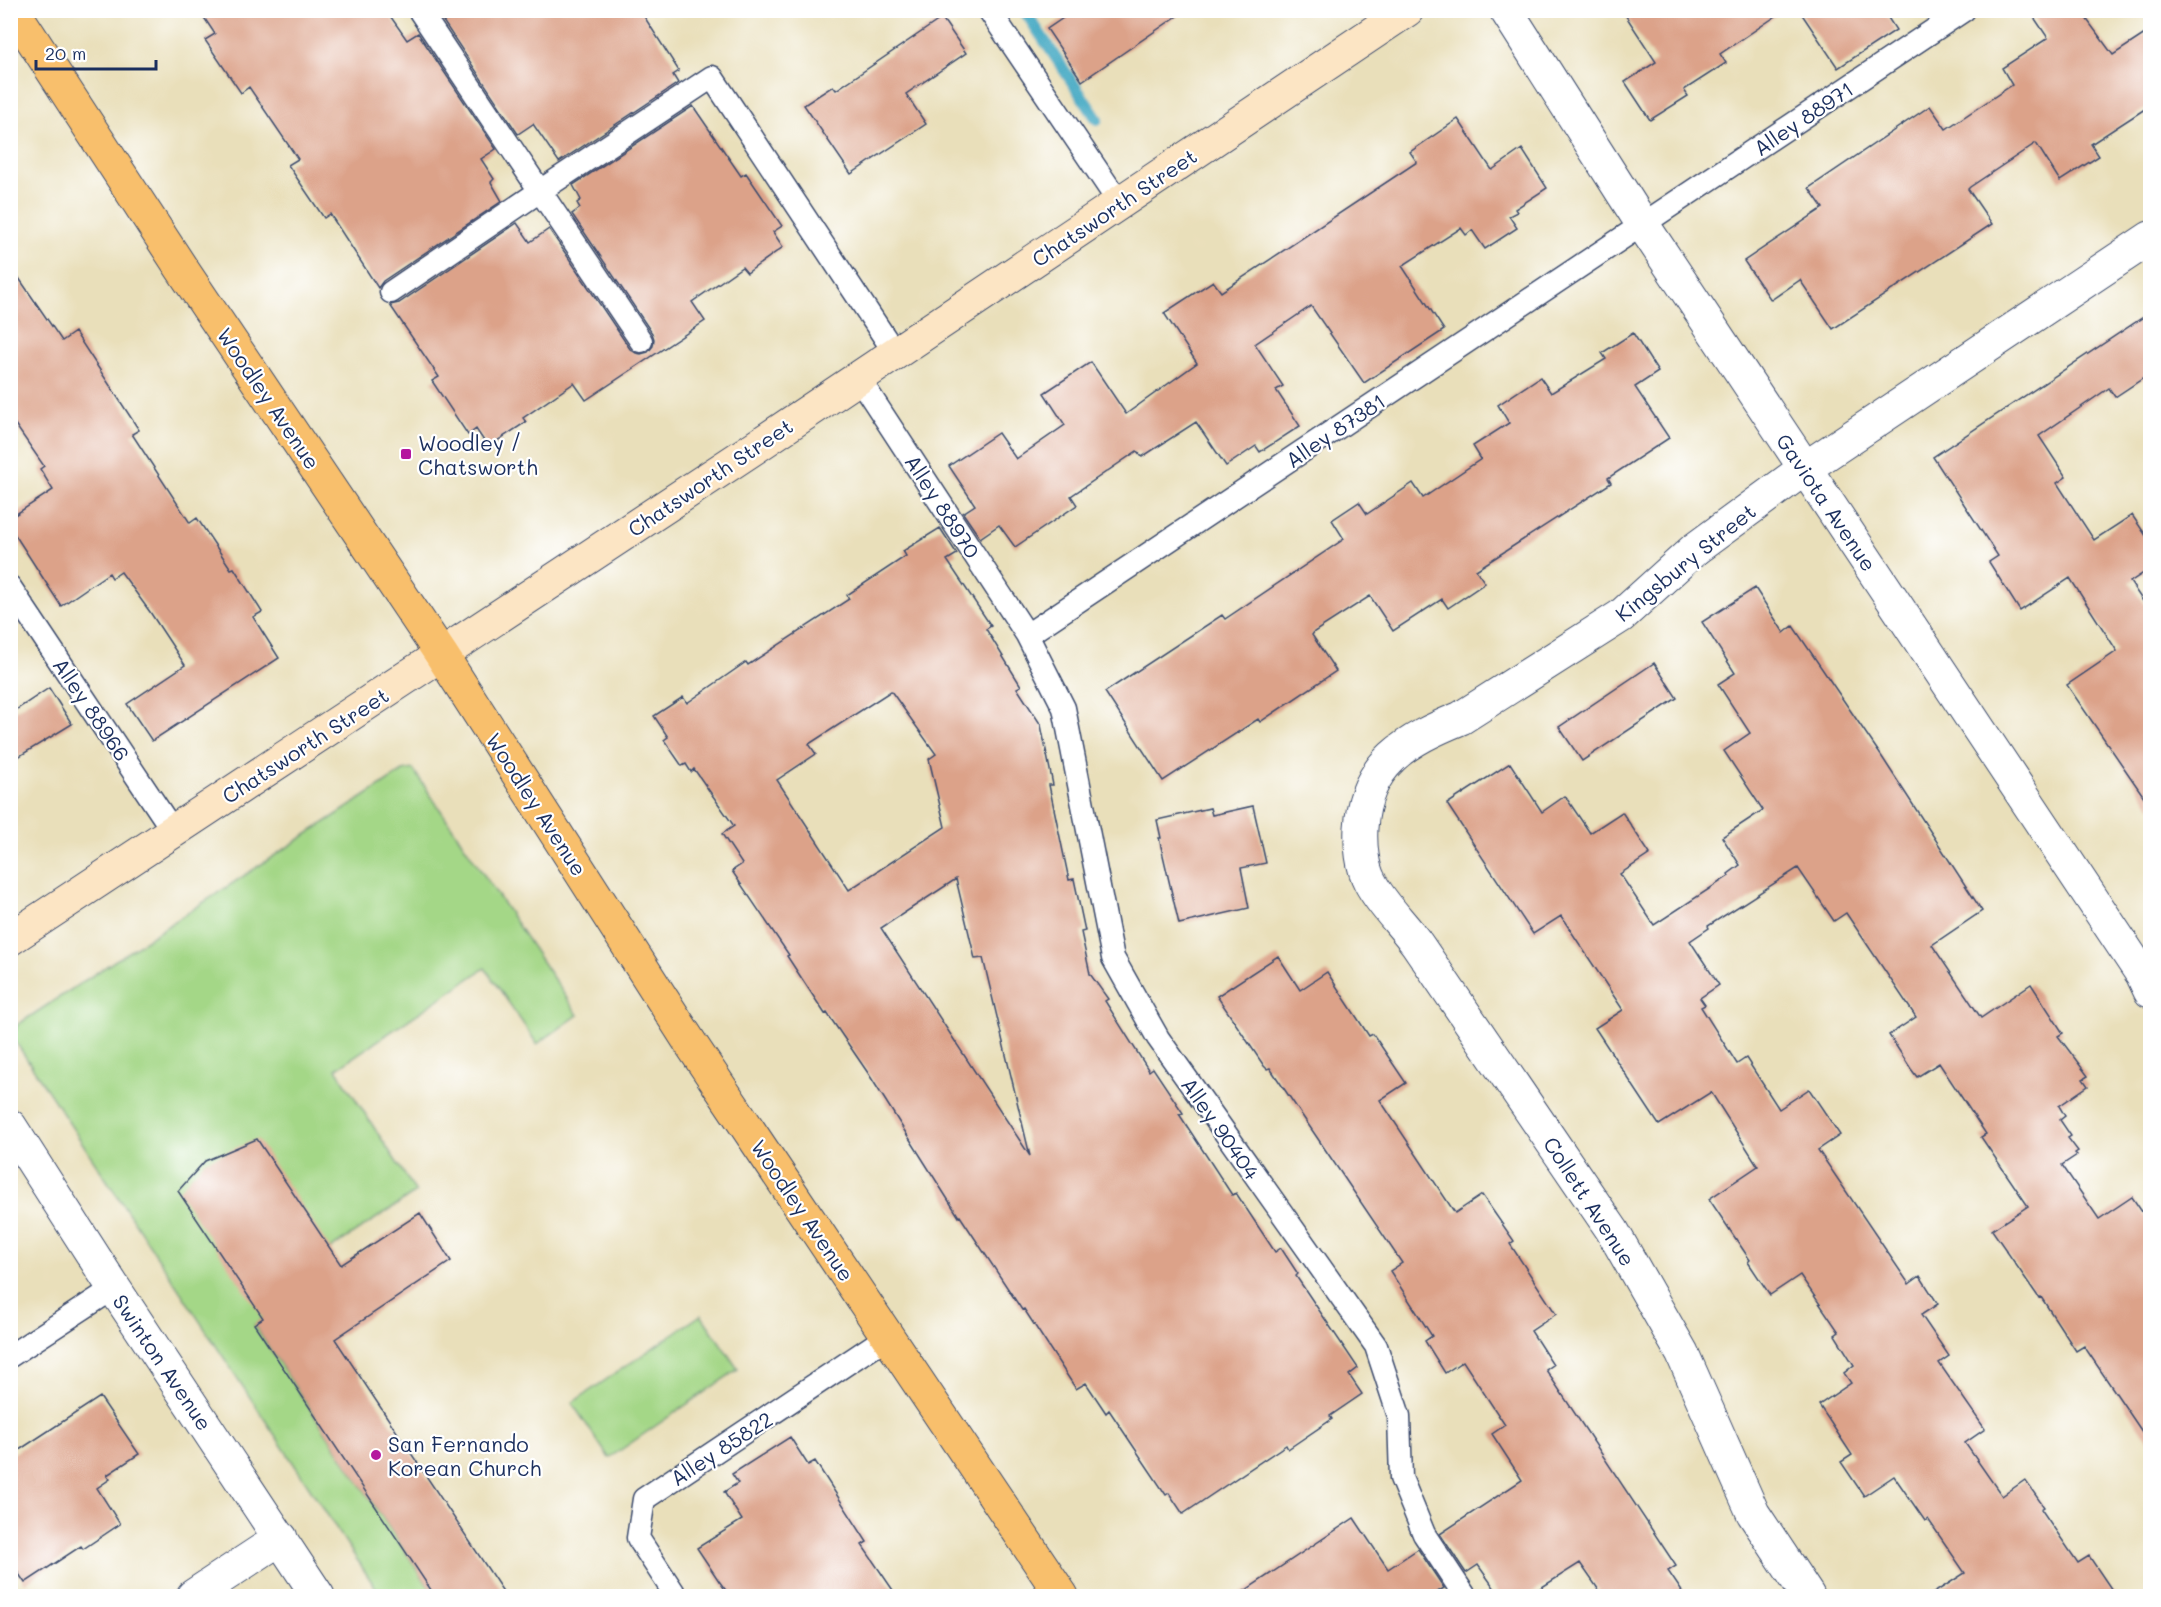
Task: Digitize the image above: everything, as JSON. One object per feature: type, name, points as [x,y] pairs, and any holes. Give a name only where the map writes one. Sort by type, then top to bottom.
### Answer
[{"type":"main road","name":"Woodley Avenue","points":[[13,10],[182,269],[441,654],[691,1044],[1062,1596]]},
{"type":"main road","name":"Chatsworth Street","points":[[10,939],[735,461],[1407,10]]},
{"type":"street","name":"Gaviota Avenue","points":[[1506,10],[1643,225],[2142,974],[2151,991]]},
{"type":"street","name":"Kingsbury Street","points":[[1362,818],[1373,779],[1405,746],[1433,729],[1461,718],[1621,616],[1695,549],[1804,469],[2151,238]]},
{"type":"street","name":"Collett Avenue","points":[[1362,818],[1363,857],[1368,879],[1380,899],[1417,944],[1612,1230],[1682,1353],[1753,1513],[1808,1596]]},
{"type":"street","name":"Swinton Avenue","points":[[10,1126],[114,1288],[318,1596]]},
{"type":"street","points":[[193,1596],[280,1538]]},
{"type":"lane","points":[[419,10],[641,341]]},
{"type":"lane","points":[[989,10],[1120,204]]},
{"type":"lane","name":"Alley 88971","points":[[1643,225],[1964,10]]},
{"type":"lane","points":[[391,292],[712,77],[895,353]]},
{"type":"lane","name":"Alley 87381","points":[[1028,635],[1643,225]]},
{"type":"lane","name":"Alley 88970","points":[[858,377],[1028,635]]},
{"type":"lane","name":"Alley 88966","points":[[10,587],[173,831]]},
{"type":"lane","name":"Alley 90404","points":[[1028,635],[1064,708],[1113,958],[1158,1038],[1376,1346],[1399,1416],[1401,1478],[1424,1534],[1466,1596]]},
{"type":"lane","points":[[10,1356],[114,1288]]},
{"type":"lane","name":"Alley 85822","points":[[676,1596],[638,1538],[644,1499],[888,1336]]},
{"type":"green space","points":[[413,769],[578,1015],[537,1044],[485,968],[336,1069],[416,1192],[330,1249],[254,1325],[435,1596],[381,1596],[13,1038],[17,1025],[403,771]]},
{"type":"green space","points":[[701,1315],[738,1369],[609,1458],[572,1403]]},
{"type":"building","points":[[199,10],[386,10],[407,40],[418,33],[496,149],[481,159],[494,179],[491,182],[502,201],[383,281],[378,288],[330,214],[324,218],[288,165],[298,159],[249,87],[241,93],[205,40],[215,34]]},
{"type":"building","points":[[452,10],[640,10],[679,71],[673,75],[678,83],[559,162],[533,124],[518,134],[441,18]]},
{"type":"building","points":[[1075,10],[1186,10],[1082,81],[1047,29]]},
{"type":"building","points":[[1622,10],[1785,10],[1720,54],[1726,63],[1684,90],[1688,96],[1650,120],[1625,82],[1656,62]]},
{"type":"building","points":[[1799,10],[1883,10],[1896,30],[1838,68]]},
{"type":"building","points":[[2029,10],[2080,10],[2113,55],[2151,30],[2151,105],[2091,144],[2099,156],[2060,181],[2036,143],[1970,187],[1968,189],[1992,224],[1833,329],[1800,280],[1771,300],[1744,261],[1823,208],[1809,188],[1930,106],[1946,129],[2012,85],[2002,68],[2048,38]]},
{"type":"building","points":[[942,18],[966,53],[906,94],[926,124],[851,174],[804,105],[833,86],[836,90]]},
{"type":"building","points":[[693,106],[741,176],[746,173],[782,226],[773,232],[783,247],[747,273],[742,267],[692,302],[705,321],[586,400],[574,383],[523,418],[526,422],[488,447],[476,429],[468,435],[432,381],[439,377],[390,305],[399,303],[517,223],[530,242],[549,229],[630,349],[641,354],[648,352],[653,346],[652,333],[572,214],[580,208],[577,203],[581,200],[573,185]]},
{"type":"building","points":[[1458,119],[1492,170],[1522,149],[1547,188],[1515,209],[1517,212],[1509,216],[1517,228],[1485,249],[1472,230],[1466,235],[1461,228],[1402,266],[1444,330],[1364,383],[1311,306],[1255,344],[1283,386],[1276,390],[1300,426],[1260,452],[1256,446],[1226,466],[1196,422],[1142,457],[1137,451],[1071,496],[1077,505],[1015,547],[999,525],[980,538],[963,513],[975,505],[949,466],[998,433],[1016,459],[1065,425],[1044,393],[1091,362],[1126,414],[1197,363],[1164,313],[1213,281],[1221,292],[1417,162],[1410,152]]},
{"type":"building","points":[[10,265],[62,341],[75,332],[139,430],[132,434],[190,523],[197,518],[231,569],[234,568],[262,612],[253,617],[279,658],[152,741],[127,704],[185,665],[150,612],[121,572],[112,578],[109,573],[61,606],[10,527],[10,518],[53,490],[40,469],[44,466],[10,417]]},
{"type":"building","points":[[2151,312],[2151,373],[2115,397],[2109,388],[2039,436],[2066,477],[2057,483],[2094,540],[2132,515],[2151,543],[2151,568],[2130,582],[2151,613],[2151,807],[2067,685],[2117,651],[2070,578],[2020,611],[1989,562],[1998,556],[1933,457]]},
{"type":"building","points":[[1633,333],[1658,372],[1635,387],[1669,438],[1608,478],[1611,483],[1476,570],[1485,583],[1448,608],[1442,599],[1393,631],[1370,596],[1314,632],[1312,635],[1336,671],[1260,722],[1258,719],[1163,781],[1105,692],[1222,615],[1225,619],[1344,539],[1332,520],[1359,502],[1367,514],[1413,483],[1423,498],[1481,459],[1473,446],[1509,423],[1498,405],[1540,377],[1551,393],[1606,359],[1602,353]]},
{"type":"building","points":[[940,528],[957,554],[947,560],[991,626],[986,629],[1021,686],[1017,688],[1041,725],[1053,785],[1049,785],[1069,880],[1074,879],[1085,931],[1081,932],[1090,974],[1108,999],[1105,1001],[1149,1071],[1153,1068],[1183,1113],[1179,1114],[1232,1195],[1236,1193],[1275,1252],[1281,1248],[1298,1274],[1296,1276],[1358,1368],[1349,1375],[1362,1394],[1330,1416],[1332,1419],[1288,1449],[1286,1445],[1183,1514],[1169,1493],[1166,1495],[1109,1410],[1106,1413],[1086,1383],[1076,1389],[1024,1309],[1022,1310],[959,1217],[868,1073],[827,1013],[825,1014],[787,956],[789,955],[732,871],[742,864],[722,834],[734,826],[694,769],[691,772],[686,764],[682,766],[664,740],[668,737],[654,716],[683,697],[687,703],[746,662],[748,665],[849,599],[847,595],[906,556],[903,551]],"holes":[[[891,691],[936,754],[929,759],[945,827],[849,890],[777,780],[816,754],[809,744]],[[956,879],[975,959],[983,958],[1030,1156],[881,928]]]},
{"type":"building","points":[[1755,588],[1784,633],[1793,626],[1982,911],[1932,945],[1981,1018],[2031,984],[2063,1033],[2058,1036],[2088,1076],[2083,1079],[2088,1086],[2059,1106],[2065,1116],[2060,1120],[2071,1136],[2068,1138],[2078,1151],[2075,1153],[2077,1155],[2062,1165],[2099,1219],[2132,1197],[2151,1225],[2151,1445],[2084,1346],[2076,1351],[2041,1297],[2039,1298],[1992,1230],[2028,1206],[1981,1137],[1986,1134],[1939,1063],[1917,1077],[1911,1069],[1889,1035],[1916,1017],[1846,913],[1834,921],[1798,868],[1708,926],[1709,928],[1690,941],[1719,985],[1700,998],[1705,1005],[1701,1007],[1737,1064],[1746,1058],[1779,1109],[1809,1089],[1840,1135],[1818,1150],[1909,1284],[1920,1276],[1938,1304],[1921,1315],[1949,1356],[1939,1363],[1985,1429],[1965,1443],[2002,1496],[2025,1480],[2044,1507],[2041,1509],[2078,1563],[2089,1556],[2116,1596],[1929,1596],[1965,1573],[1928,1519],[1925,1521],[1894,1476],[1864,1496],[1841,1462],[1852,1455],[1819,1405],[1851,1383],[1844,1373],[1854,1365],[1835,1335],[1839,1332],[1800,1275],[1770,1295],[1748,1262],[1750,1260],[1709,1199],[1758,1166],[1711,1092],[1659,1125],[1595,1028],[1623,1010],[1561,916],[1533,934],[1447,804],[1510,763],[1542,812],[1565,796],[1590,833],[1622,812],[1650,854],[1620,874],[1654,925],[1729,876],[1728,874],[1740,865],[1722,837],[1763,810],[1724,751],[1750,733],[1718,684],[1735,673],[1702,622]]},
{"type":"building","points":[[1654,663],[1677,698],[1582,761],[1559,727]]},
{"type":"building","points":[[49,688],[72,724],[10,762],[10,714]]},
{"type":"building","points":[[1253,806],[1266,863],[1241,868],[1249,908],[1179,924],[1157,820],[1210,808],[1212,815]]},
{"type":"building","points":[[1278,956],[1300,990],[1327,972],[1369,1036],[1373,1034],[1406,1083],[1380,1100],[1455,1213],[1482,1195],[1514,1241],[1510,1244],[1556,1314],[1531,1331],[1553,1365],[1546,1370],[1676,1566],[1668,1571],[1685,1596],[1603,1596],[1580,1563],[1528,1596],[1500,1596],[1478,1565],[1466,1573],[1440,1534],[1522,1480],[1492,1434],[1505,1425],[1463,1361],[1445,1373],[1425,1341],[1432,1336],[1390,1271],[1402,1263],[1270,1068],[1267,1069],[1264,1066],[1217,996]]},
{"type":"building","name":"San Fernando Korean Church","points":[[257,1139],[341,1265],[420,1213],[451,1261],[335,1339],[506,1596],[435,1596],[254,1324],[263,1318],[178,1191],[205,1161]]},
{"type":"building","points":[[100,1397],[139,1454],[107,1475],[110,1479],[97,1488],[120,1524],[83,1549],[81,1546],[25,1583],[10,1561],[10,1456]]},
{"type":"building","points":[[790,1437],[808,1465],[815,1461],[867,1542],[862,1545],[897,1596],[730,1596],[719,1581],[697,1548],[742,1520],[724,1492],[738,1483],[732,1474]]},
{"type":"building","points":[[1354,1518],[1388,1569],[1418,1549],[1444,1588],[1431,1596],[1237,1596]]},
{"type":"waterway","points":[[1024,10],[1097,119]]},
{"type":"place","name":"Woodley / Chatsworth","points":[[406,454]]},
{"type":"place","name":"San Fernando Korean Church","points":[[376,1455]]}]
